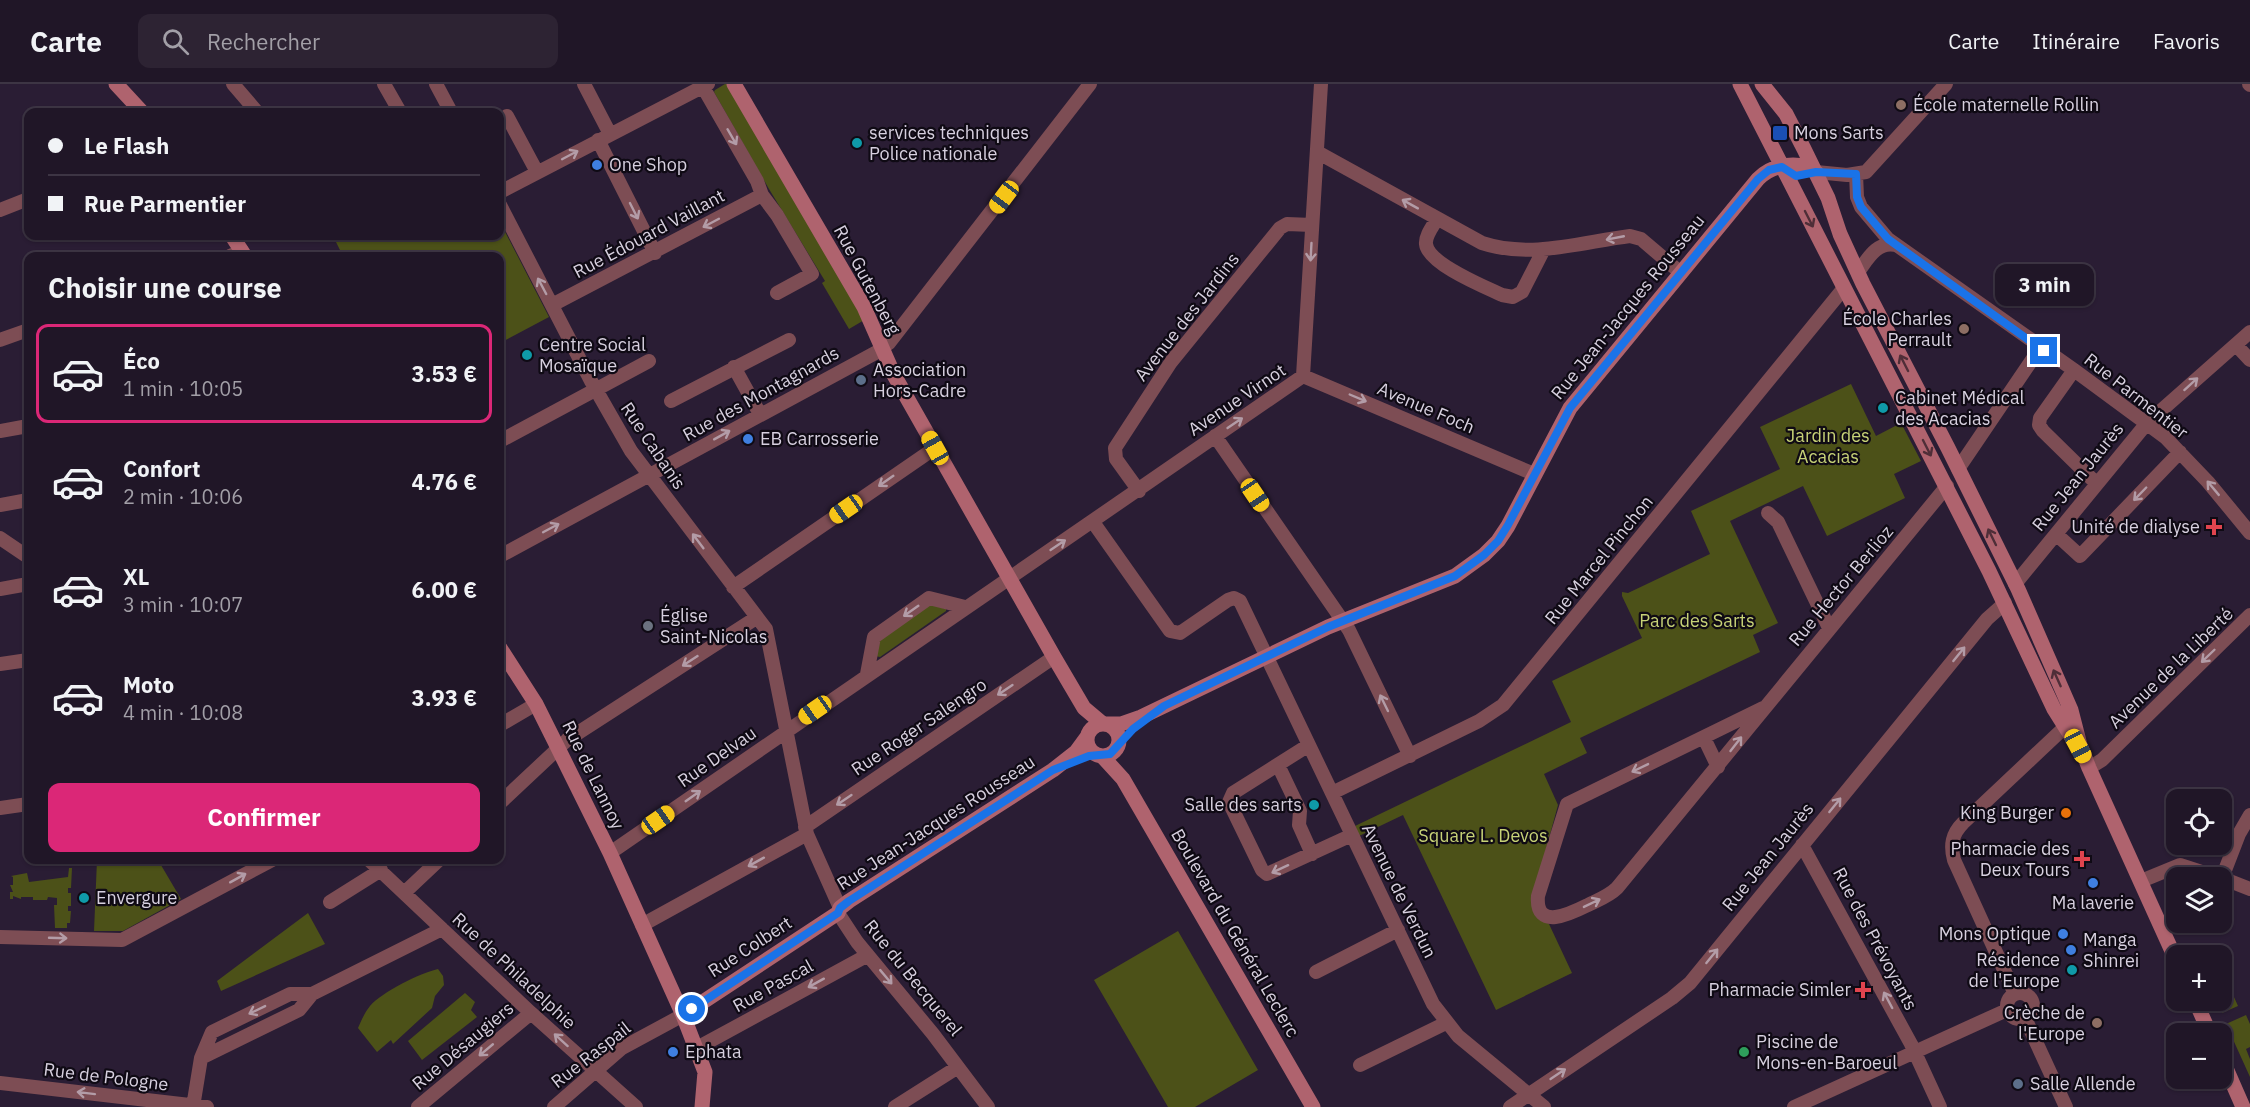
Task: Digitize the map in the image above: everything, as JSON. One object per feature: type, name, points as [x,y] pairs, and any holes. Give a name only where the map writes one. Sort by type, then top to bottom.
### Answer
[{"type":"street","points":[[116,84],[138,108]]},
{"type":"street","points":[[233,84],[254,108]]},
{"type":"street","points":[[384,84],[398,108]]},
{"type":"street","points":[[436,84],[450,108]]},
{"type":"street","points":[[584,84],[604,137],[655,253]]},
{"type":"street","name":"Rue Gutenberg","points":[[734,84],[864,307],[894,375],[1009,578]]},
{"type":"street","name":"Rue des Montagnards","points":[[504,554],[882,349],[902,329],[1090,84]]},
{"type":"street","name":"Avenue Virnot","points":[[867,674],[1139,491],[1304,376],[1321,84]]},
{"type":"street","points":[[1740,84],[1947,486],[2003,598],[2054,709],[2090,768]]},
{"type":"street","points":[[1762,84],[1786,114],[1816,172],[1830,202],[1840,234],[1858,272],[2015,584],[2071,710],[2080,745],[2169,945]]},
{"type":"street","points":[[1782,167],[1803,166],[1816,172],[1856,174],[1869,170],[1946,84]]},
{"type":"street","points":[[504,190],[706,85],[757,181],[762,195],[777,215],[812,274],[777,293]]},
{"type":"street","points":[[507,116],[537,172]]},
{"type":"street","points":[[1317,152],[1437,219],[1491,246],[1544,249],[1630,236],[1641,239],[1682,273]]},
{"type":"street","name":"Rue Jean-Jacques Rousseau","points":[[1105,724],[1126,723],[1343,621],[1449,578],[1476,562],[1503,534],[1570,408],[1760,177],[1769,170],[1782,167]]},
{"type":"street","name":"Rue Parmentier","points":[[1856,174],[1857,197],[1861,207],[1883,235],[2147,423],[2180,452],[2250,533]]},
{"type":"street","name":"Rue Édouard Vaillant","points":[[552,305],[762,195]]},
{"type":"street","points":[[0,210],[24,201]]},
{"type":"street","name":"Rue Cabanis","points":[[504,213],[631,452],[766,629]]},
{"type":"street","points":[[1437,219],[1426,242],[1426,247],[1434,259],[1502,296],[1513,297],[1521,292],[1544,249]]},
{"type":"street","name":"Avenue des Jardins","points":[[1139,491],[1116,459],[1115,448],[1161,375],[1280,228],[1287,224],[1312,225]]},
{"type":"street","points":[[1844,288],[1880,247],[1886,244],[1895,245]]},
{"type":"street","name":"Rue Marcel Pinchon","points":[[1332,793],[1484,718],[1503,705],[1844,288]]},
{"type":"street","points":[[0,340],[24,331]]},
{"type":"street","name":"Rue Jean Jaurès","points":[[1510,1107],[1685,988],[2147,423],[2250,332]]},
{"type":"street","points":[[671,401],[789,340]]},
{"type":"street","points":[[2236,345],[2250,360]]},
{"type":"street","points":[[1947,486],[2040,348]]},
{"type":"street","points":[[504,439],[649,361]]},
{"type":"street","points":[[734,367],[760,414]]},
{"type":"street","points":[[2074,370],[2040,418],[2039,424],[2043,431],[2097,484]]},
{"type":"street","name":"Avenue Foch","points":[[1304,376],[1534,474]]},
{"type":"street","points":[[0,431],[24,427]]},
{"type":"street","points":[[1215,436],[1343,621],[1410,756]]},
{"type":"street","points":[[733,587],[935,448]]},
{"type":"street","points":[[2056,534],[2080,556],[2180,452]]},
{"type":"street","name":"Rue Hector Berlioz","points":[[1763,708],[1567,804],[1538,896],[1540,909],[1552,918],[1563,917],[1614,891],[1947,486]]},
{"type":"street","points":[[0,505],[24,501]]},
{"type":"street","points":[[1768,513],[1778,522],[1829,628]]},
{"type":"street","name":"Avenue de Verdun","points":[[1093,522],[1170,632],[1180,633],[1225,602],[1237,599],[1242,603],[1428,994],[1446,1023],[1471,1048],[1544,1107]]},
{"type":"street","points":[[0,538],[24,554]]},
{"type":"street","points":[[1009,578],[1081,704],[1091,715],[1116,731],[1117,746],[1110,754],[1100,755],[1089,747],[1081,704]]},
{"type":"street","points":[[0,589],[24,585]]},
{"type":"street","points":[[867,674],[874,637],[929,598],[965,607]]},
{"type":"street","name":"Avenue de la Liberté","points":[[2090,768],[2102,760],[2250,615]]},
{"type":"street","points":[[504,799],[558,748],[756,618]]},
{"type":"street","name":"Rue du Becquerel","points":[[766,629],[806,830],[839,910],[868,955],[988,1107]]},
{"type":"street","name":"Rue de Lannoy","points":[[504,654],[536,704],[558,748],[610,853],[683,1015],[705,1072],[702,1107]]},
{"type":"street","name":"Rue Roger Salengro","points":[[642,925],[806,830],[1054,657]]},
{"type":"street","points":[[0,664],[24,661]]},
{"type":"street","name":"Rue Delvau","points":[[610,853],[867,674]]},
{"type":"street","points":[[504,723],[536,704]]},
{"type":"street","name":"Rue Jean-Jacques Rousseau","points":[[1117,746],[1133,729],[1164,706]]},
{"type":"street","points":[[1088,734],[1095,726],[1105,724]]},
{"type":"street","points":[[2015,994],[1954,860],[1952,842],[1963,822],[2065,727]]},
{"type":"street","name":"Rue Jean-Jacques Rousseau","points":[[839,910],[1053,770],[1076,752],[1088,734]]},
{"type":"street","points":[[1698,740],[1718,767]]},
{"type":"street","points":[[1309,745],[1233,793],[1229,802],[1264,873],[1270,874],[1352,835]]},
{"type":"street","name":"Boulevard du Général Leclerc","points":[[1117,746],[1117,761],[1123,778],[1313,1107]]},
{"type":"street","name":"Rue Jean-Jacques Rousseau","points":[[1053,770],[1083,758],[1100,755]]},
{"type":"street","name":"Boulevard du Général Leclerc","points":[[1100,755],[1123,778]]},
{"type":"street","points":[[1278,765],[1300,811],[1299,825],[1312,854]]},
{"type":"street","points":[[0,808],[24,805]]},
{"type":"street","points":[[2226,867],[2239,834],[2250,815]]},
{"type":"street","name":"Rue des Prévoyants","points":[[1802,844],[1915,1052],[1940,1107]]},
{"type":"street","points":[[0,937],[122,940],[264,864]]},
{"type":"street","name":"Rue de Philadelphie","points":[[374,864],[636,1107]]},
{"type":"street","points":[[404,893],[435,864]]},
{"type":"street","points":[[330,902],[381,870]]},
{"type":"street","points":[[2141,881],[2166,871]]},
{"type":"street","points":[[2232,882],[2250,889]]},
{"type":"street","name":"Rue Colbert","points":[[683,1015],[839,910]]},
{"type":"street","points":[[198,1106],[201,1058],[212,1032],[290,994],[312,994],[442,929]]},
{"type":"street","points":[[1316,972],[1398,930]]},
{"type":"street","name":"Rue Pascal","points":[[697,1048],[868,955]]},
{"type":"street","points":[[2015,994],[2024,994],[2032,1001],[2032,1012],[2025,1018],[2014,1018],[2007,1010],[2008,1001],[2015,994]]},
{"type":"street","points":[[1794,1107],[1818,1102],[1915,1052],[2007,1010]]},
{"type":"street","name":"Rue Désaugiers","points":[[418,1107],[531,1012]]},
{"type":"street","name":"Rue Raspail","points":[[554,1107],[622,1048],[683,1015]]},
{"type":"street","points":[[2025,1018],[2066,1107]]},
{"type":"street","points":[[1360,1065],[1446,1023]]},
{"type":"street","points":[[895,1107],[958,1067]]},
{"type":"street","points":[[2232,1082],[2243,1107]]},
{"type":"street","name":"Rue de Pologne","points":[[0,1083],[198,1106]]},
{"type":"green space","points":[[728,84],[866,319],[849,329],[822,283],[825,281],[714,92]]},
{"type":"green space","points":[[504,230],[549,317],[504,341],[504,252],[336,252],[340,250],[335,240],[504,240]]},
{"type":"green space","points":[[1851,384],[1876,436],[1901,423],[1921,461],[1894,474],[1905,498],[1827,536],[1803,486],[1730,521],[1778,623],[1753,635],[1760,652],[1580,738],[1587,753],[1544,774],[1558,805],[1533,897],[1543,921],[1549,924],[1572,973],[1496,1010],[1403,815],[1359,836],[1355,826],[1571,722],[1552,681],[1642,638],[1622,592],[1628,593],[1710,554],[1691,511],[1780,469],[1760,427]]},
{"type":"green space","points":[[928,604],[946,609],[946,611],[880,657],[875,656],[878,639]]},
{"type":"green space","points":[[97,864],[160,864],[181,899],[123,931],[94,931]]},
{"type":"green space","points":[[69,868],[72,868],[71,888],[68,888],[68,893],[71,893],[71,906],[68,906],[68,911],[71,911],[67,928],[55,928],[54,905],[57,905],[57,898],[33,900],[33,897],[21,897],[21,899],[13,896],[13,899],[10,899],[10,892],[13,892],[10,885],[13,885],[11,876],[27,873],[29,882],[68,877]]},
{"type":"green space","points":[[308,913],[325,944],[221,991],[217,981]]},
{"type":"green space","points":[[1178,931],[1258,1070],[1195,1107],[1168,1107],[1094,980]]},
{"type":"green space","points":[[438,969],[443,976],[444,985],[435,996],[432,1008],[393,1044],[391,1040],[377,1052],[358,1028],[368,1008],[392,989]]},
{"type":"green space","points":[[465,993],[475,1002],[471,1010],[477,1017],[422,1060],[408,1041]]},
{"type":"green space","points":[[2232,993],[2238,1006],[2232,1009]]},
{"type":"green space","points":[[2246,1015],[2250,1024],[2250,1047],[2246,1049],[2250,1059],[2250,1077],[2232,1037],[2232,1023],[2228,1023]]},
{"type":"place","name":"École maternelle Rollin","points":[[1901,105]]},
{"type":"place","name":"Mons Sarts","points":[[1780,133]]},
{"type":"place","name":"services techniques Police nationale","points":[[857,143]]},
{"type":"place","name":"One Shop","points":[[597,165]]},
{"type":"place","name":"École Charles Perrault","points":[[1964,329]]},
{"type":"place","name":"Centre Social Mosaïque","points":[[527,355]]},
{"type":"place","name":"Association Hors-Cadre","points":[[861,380]]},
{"type":"place","name":"Cabinet Médical des Acacias","points":[[1883,408]]},
{"type":"place","name":"EB Carrosserie","points":[[748,439]]},
{"type":"place","name":"Unité de dialyse","points":[[2214,527]]},
{"type":"place","name":"Église Saint-Nicolas","points":[[648,626]]},
{"type":"place","name":"Salle des sarts","points":[[1314,805]]},
{"type":"place","name":"King Burger","points":[[2066,813]]},
{"type":"place","name":"Pharmacie des Deux Tours","points":[[2082,859]]},
{"type":"place","name":"Ma laverie","points":[[2093,883]]},
{"type":"place","name":"Envergure","points":[[84,898]]},
{"type":"place","name":"Mons Optique","points":[[2063,934]]},
{"type":"place","name":"Manga Shinrei","points":[[2071,950]]},
{"type":"place","name":"Résidence de l'Europe","points":[[2072,970]]},
{"type":"place","name":"Pharmacie Simler","points":[[1863,990]]},
{"type":"place","name":"Crèche de l'Europe","points":[[2097,1023]]},
{"type":"place","name":"Ephata","points":[[673,1052]]},
{"type":"place","name":"Piscine de Mons-en-Baroeul","points":[[1744,1052]]},
{"type":"place","name":"Salle Allende","points":[[2018,1084]]},
{"type":"route","points":[[692,1009],[838,913],[840,908],[849,901],[1053,770],[1089,756],[1110,754],[1133,729],[1164,706],[1328,627],[1455,576],[1476,562],[1503,534],[1570,408],[1758,179],[1769,170],[1782,167],[1796,176],[1816,172],[1856,174],[1858,201],[1864,212],[1888,239],[2044,351]]},
{"type":"park label","name":"Jardin des Acacias","points":[[1828,446]]},
{"type":"park label","name":"Parc des Sarts","points":[[1697,621]]},
{"type":"park label","name":"Square L. Devos","points":[[1483,836]]}]
